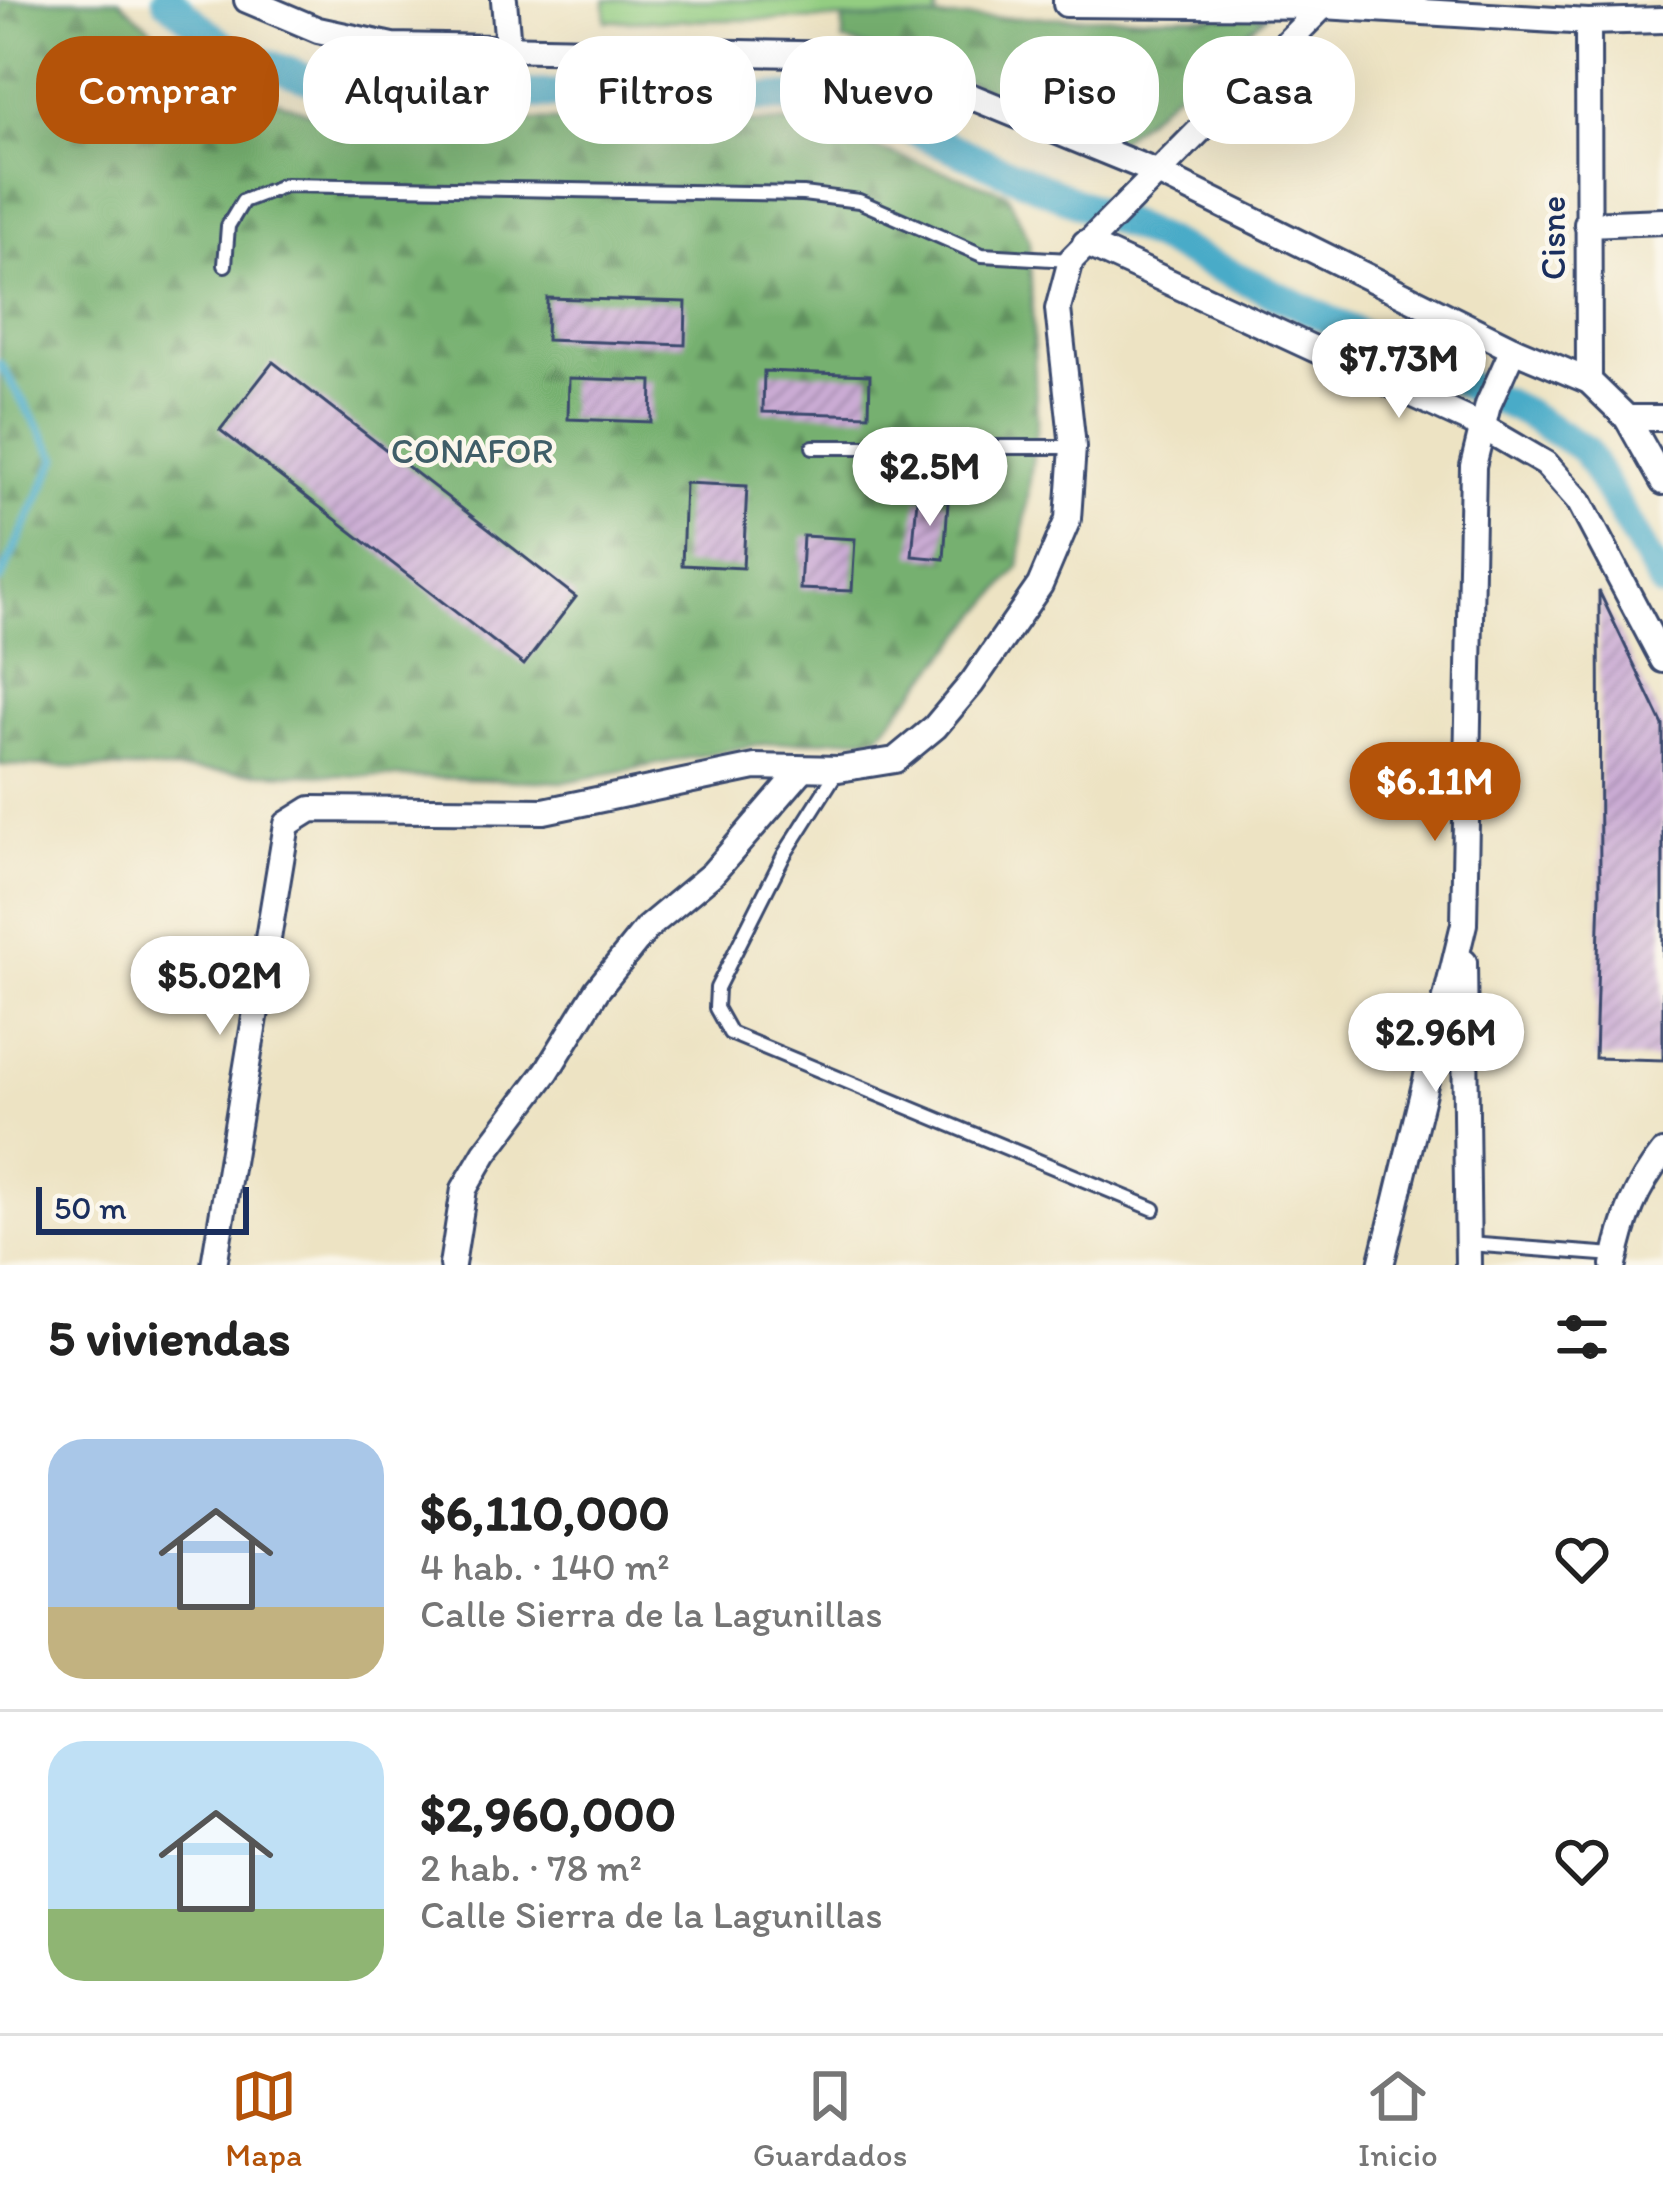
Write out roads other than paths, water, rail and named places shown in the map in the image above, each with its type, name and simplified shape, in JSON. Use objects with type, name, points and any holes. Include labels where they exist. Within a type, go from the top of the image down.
[{"type":"street","points":[[247,0],[318,30],[346,36]]},
{"type":"street","points":[[504,0],[507,36]]},
{"type":"street","points":[[1066,2],[1326,3],[1588,22],[1663,20]]},
{"type":"street","points":[[214,1265],[287,824],[311,809],[544,811],[755,767],[839,769],[895,760],[935,727],[972,683],[1040,585],[1069,519],[1073,447],[1058,309],[1085,244],[1326,3]]},
{"type":"street","name":"Cisne","points":[[1588,22],[1589,381]]},
{"type":"street","points":[[531,48],[844,55],[901,68],[1156,172],[1509,358],[1589,381],[1627,418],[1663,482]]},
{"type":"street","points":[[1587,224],[1663,221]]},
{"type":"street","points":[[1085,244],[1484,416],[1546,464],[1579,501],[1663,660]]},
{"type":"street","points":[[1468,1254],[1464,924],[1473,466],[1484,416],[1509,358]]},
{"type":"street","points":[[1627,418],[1663,418]]},
{"type":"street","points":[[452,1265],[464,1189],[485,1153],[548,1071],[597,990],[646,928],[712,874],[802,770]]},
{"type":"street","points":[[1381,1265],[1464,924]]},
{"type":"street","points":[[1616,1260],[1622,1224],[1639,1184],[1663,1153]]},
{"type":"lane","points":[[225,265],[228,226],[242,200],[285,185],[803,194],[859,201],[982,254],[1085,244]]},
{"type":"lane","points":[[813,447],[1073,447]]},
{"type":"lane","points":[[839,769],[784,855],[717,988],[716,1008],[730,1033],[1154,1209]]},
{"type":"lane","points":[[1468,1254],[1616,1260]]},
{"type":"waterway","points":[[167,0],[228,49],[341,91],[803,98],[905,127],[1137,229],[1524,412],[1585,450],[1663,585]]},
{"type":"waterway","points":[[0,364],[57,458],[0,580]]},
{"type":"park label","name":"CONAFOR","points":[[472,450]]}]
